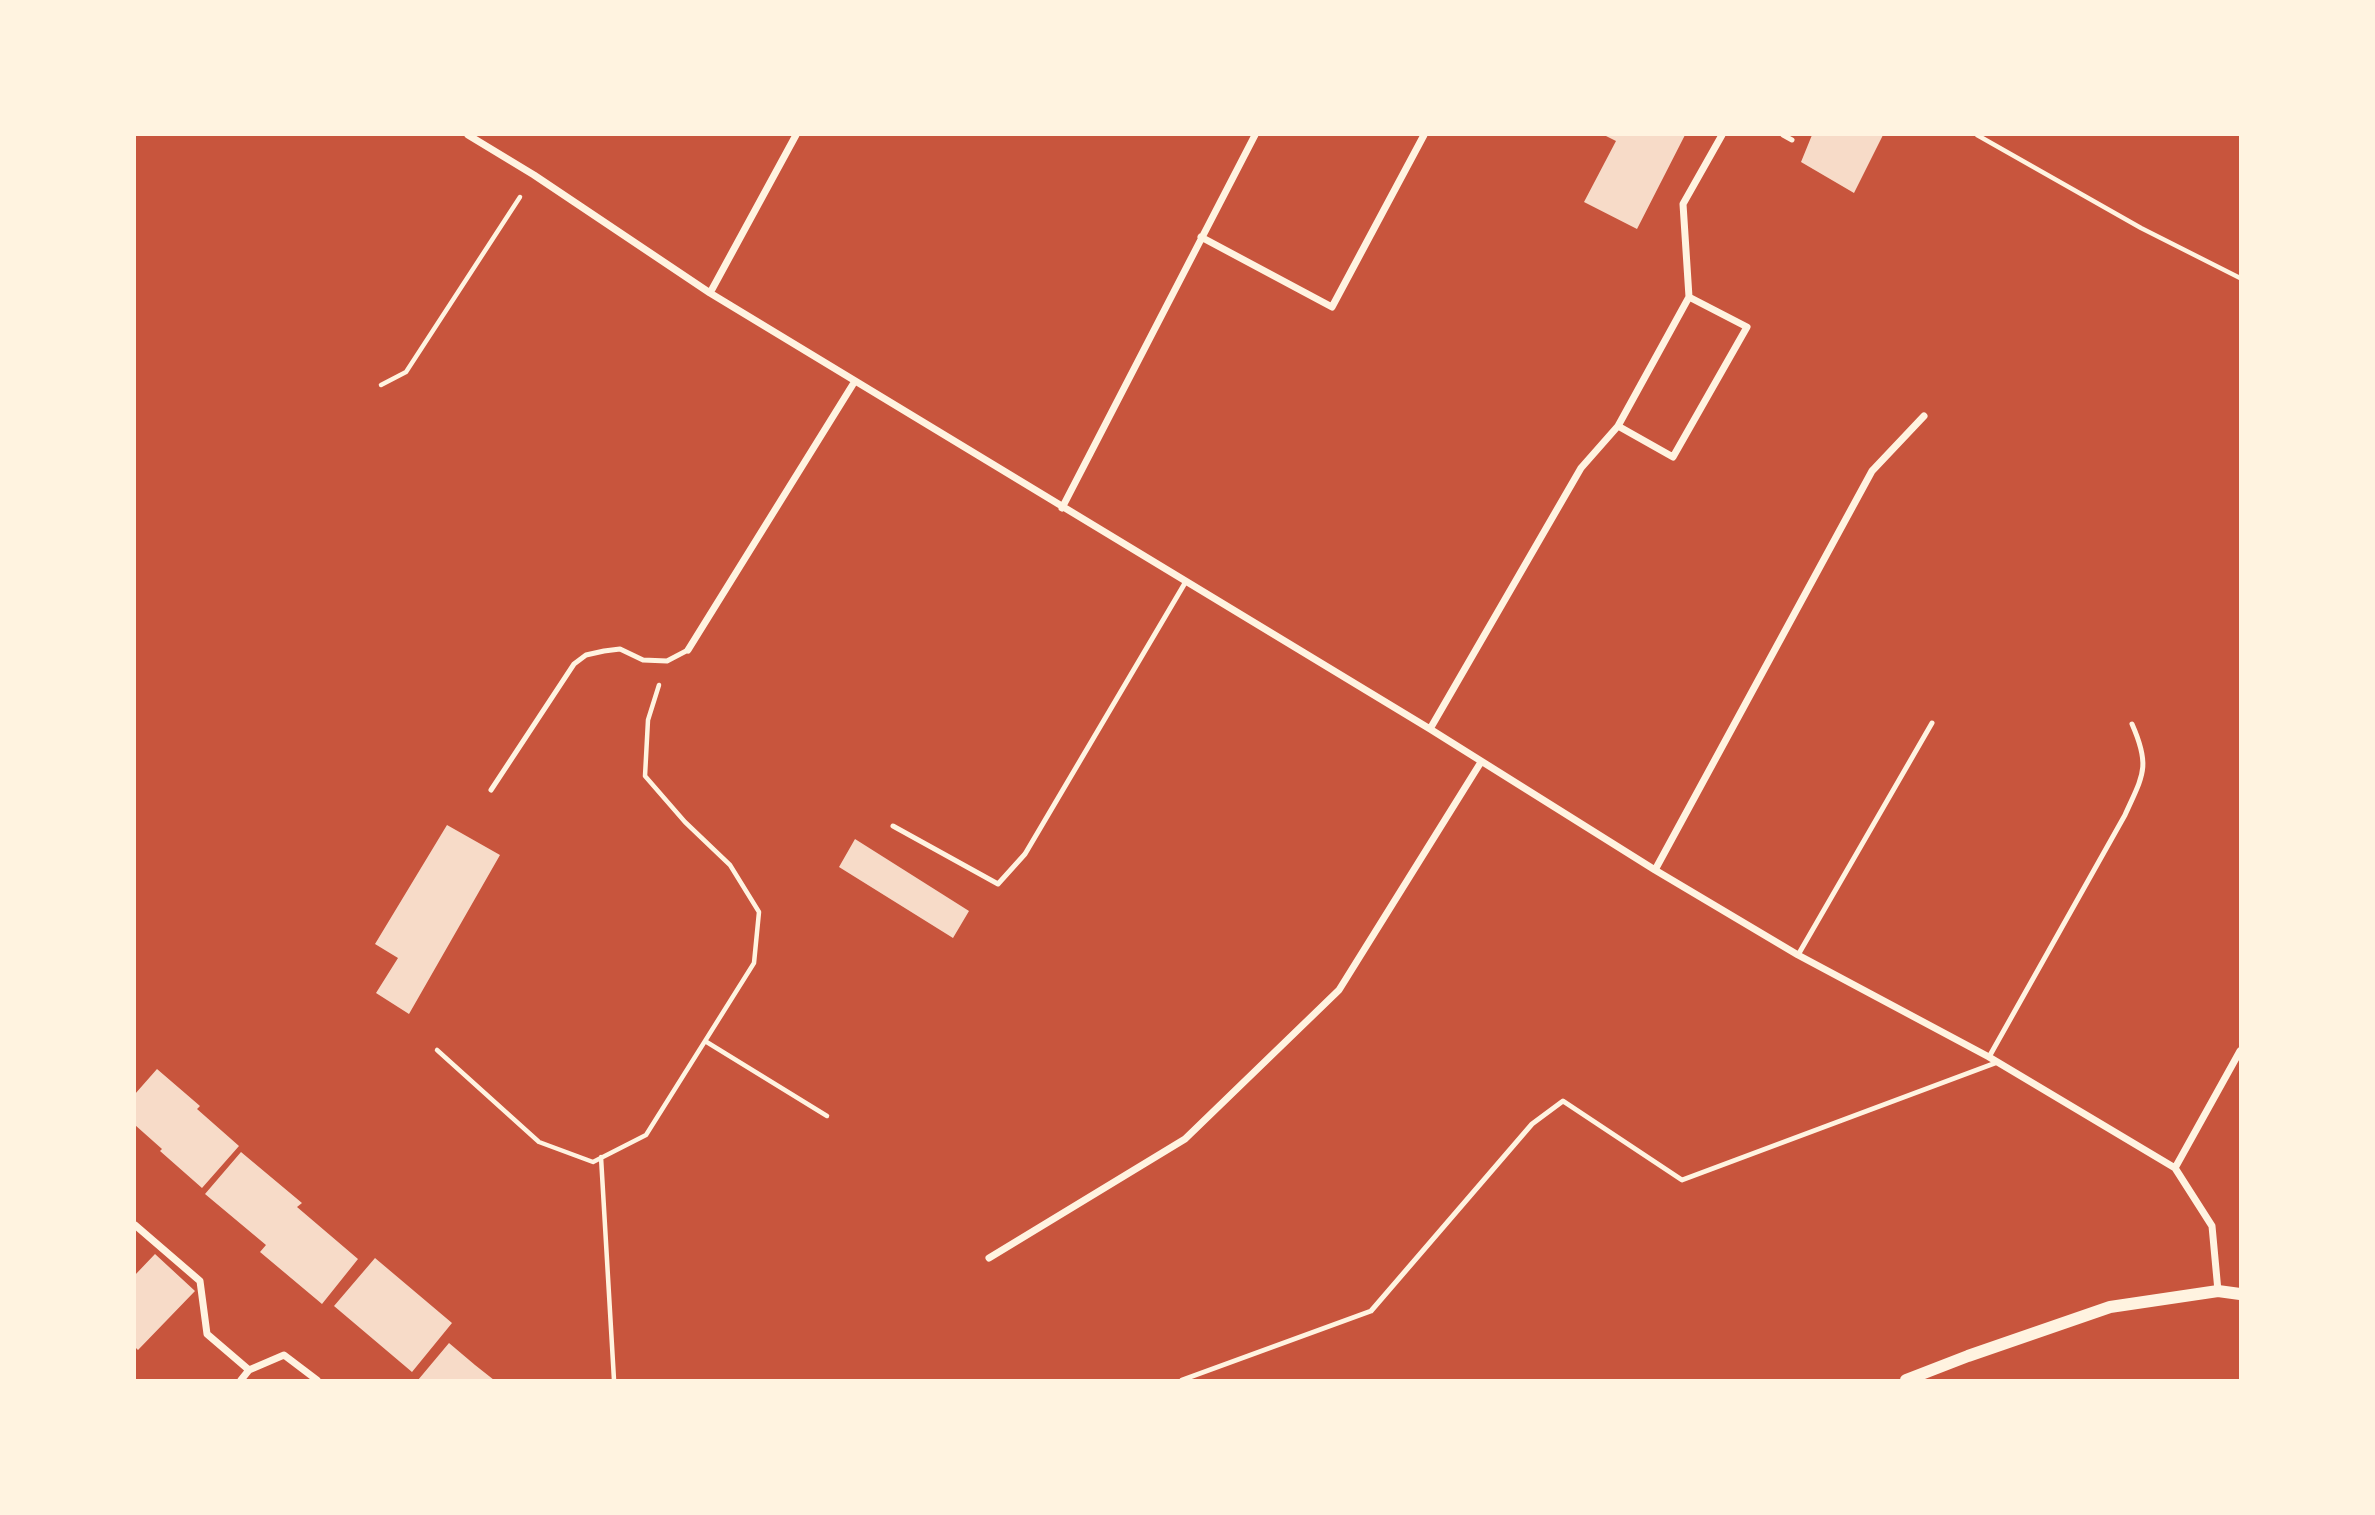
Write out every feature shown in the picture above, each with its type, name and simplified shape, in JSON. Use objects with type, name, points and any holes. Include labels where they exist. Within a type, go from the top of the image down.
[{"type":"street","points":[[468,135],[534,175],[710,293],[1430,729],[1655,870],[1798,955],[1998,1062],[2175,1168],[2212,1226],[2218,1291]]},
{"type":"street","points":[[710,293],[796,135]]},
{"type":"street","points":[[1062,508],[1255,135]]},
{"type":"street","points":[[1200,237],[1332,307],[1424,135]]},
{"type":"street","points":[[1430,729],[1581,468],[1618,426],[1689,297],[1683,204],[1722,135]]},
{"type":"street","points":[[1618,426],[1673,457],[1747,327],[1689,297]]},
{"type":"street","points":[[688,650],[855,381]]},
{"type":"street","points":[[1655,870],[1872,471],[1924,416]]},
{"type":"street","points":[[989,1258],[1185,1139],[1339,990],[1481,762]]},
{"type":"street","points":[[2175,1168],[2240,1051]]},
{"type":"street","points":[[135,1225],[200,1281],[207,1334],[249,1370]]},
{"type":"street","points":[[1906,1380],[2110,1307],[2218,1291],[2240,1294]]},
{"type":"street","points":[[241,1380],[249,1370],[285,1355],[317,1380]]},
{"type":"lane","points":[[1783,135],[1792,139]]},
{"type":"lane","points":[[893,827],[998,884],[1025,854],[1185,583]]},
{"type":"lane","points":[[491,790],[574,664],[586,655],[620,649],[643,660],[667,660],[688,650]]},
{"type":"lane","points":[[1798,955],[1932,723]]},
{"type":"lane","points":[[1989,1057],[2125,815],[2138,785],[2144,771],[2144,756],[2132,724]]},
{"type":"lane","points":[[1182,1380],[1371,1311],[1532,1124],[1563,1101],[1682,1180],[1998,1062]]},
{"type":"path","points":[[1977,135],[2141,228],[2240,278]]},
{"type":"path","points":[[381,385],[406,372],[534,175]]},
{"type":"path","points":[[438,1050],[539,1142],[593,1162],[646,1135],[754,963],[759,912],[730,865],[685,822],[645,776],[648,720],[667,660]]},
{"type":"path","points":[[705,1041],[827,1116]]},
{"type":"path","points":[[601,1157],[614,1380]]},
{"type":"building","points":[[1604,135],[1685,135],[1637,229],[1584,202],[1616,141]]},
{"type":"building","points":[[1812,135],[1883,135],[1854,193],[1801,162]]},
{"type":"building","points":[[447,825],[500,855],[409,1014],[376,993],[398,958],[375,944]]},
{"type":"building","points":[[855,839],[969,911],[953,938],[839,867]]},
{"type":"building","points":[[157,1069],[200,1106],[197,1109],[239,1146],[202,1188],[135,1125],[135,1094]]},
{"type":"building","points":[[241,1152],[302,1203],[297,1207],[358,1259],[322,1304],[260,1252],[266,1245],[205,1194]]},
{"type":"building","points":[[155,1254],[195,1291],[138,1350],[135,1347],[135,1275]]},
{"type":"building","points":[[375,1258],[452,1323],[412,1372],[334,1306]]},
{"type":"building","points":[[449,1343],[475,1365],[494,1380],[418,1380]]}]
